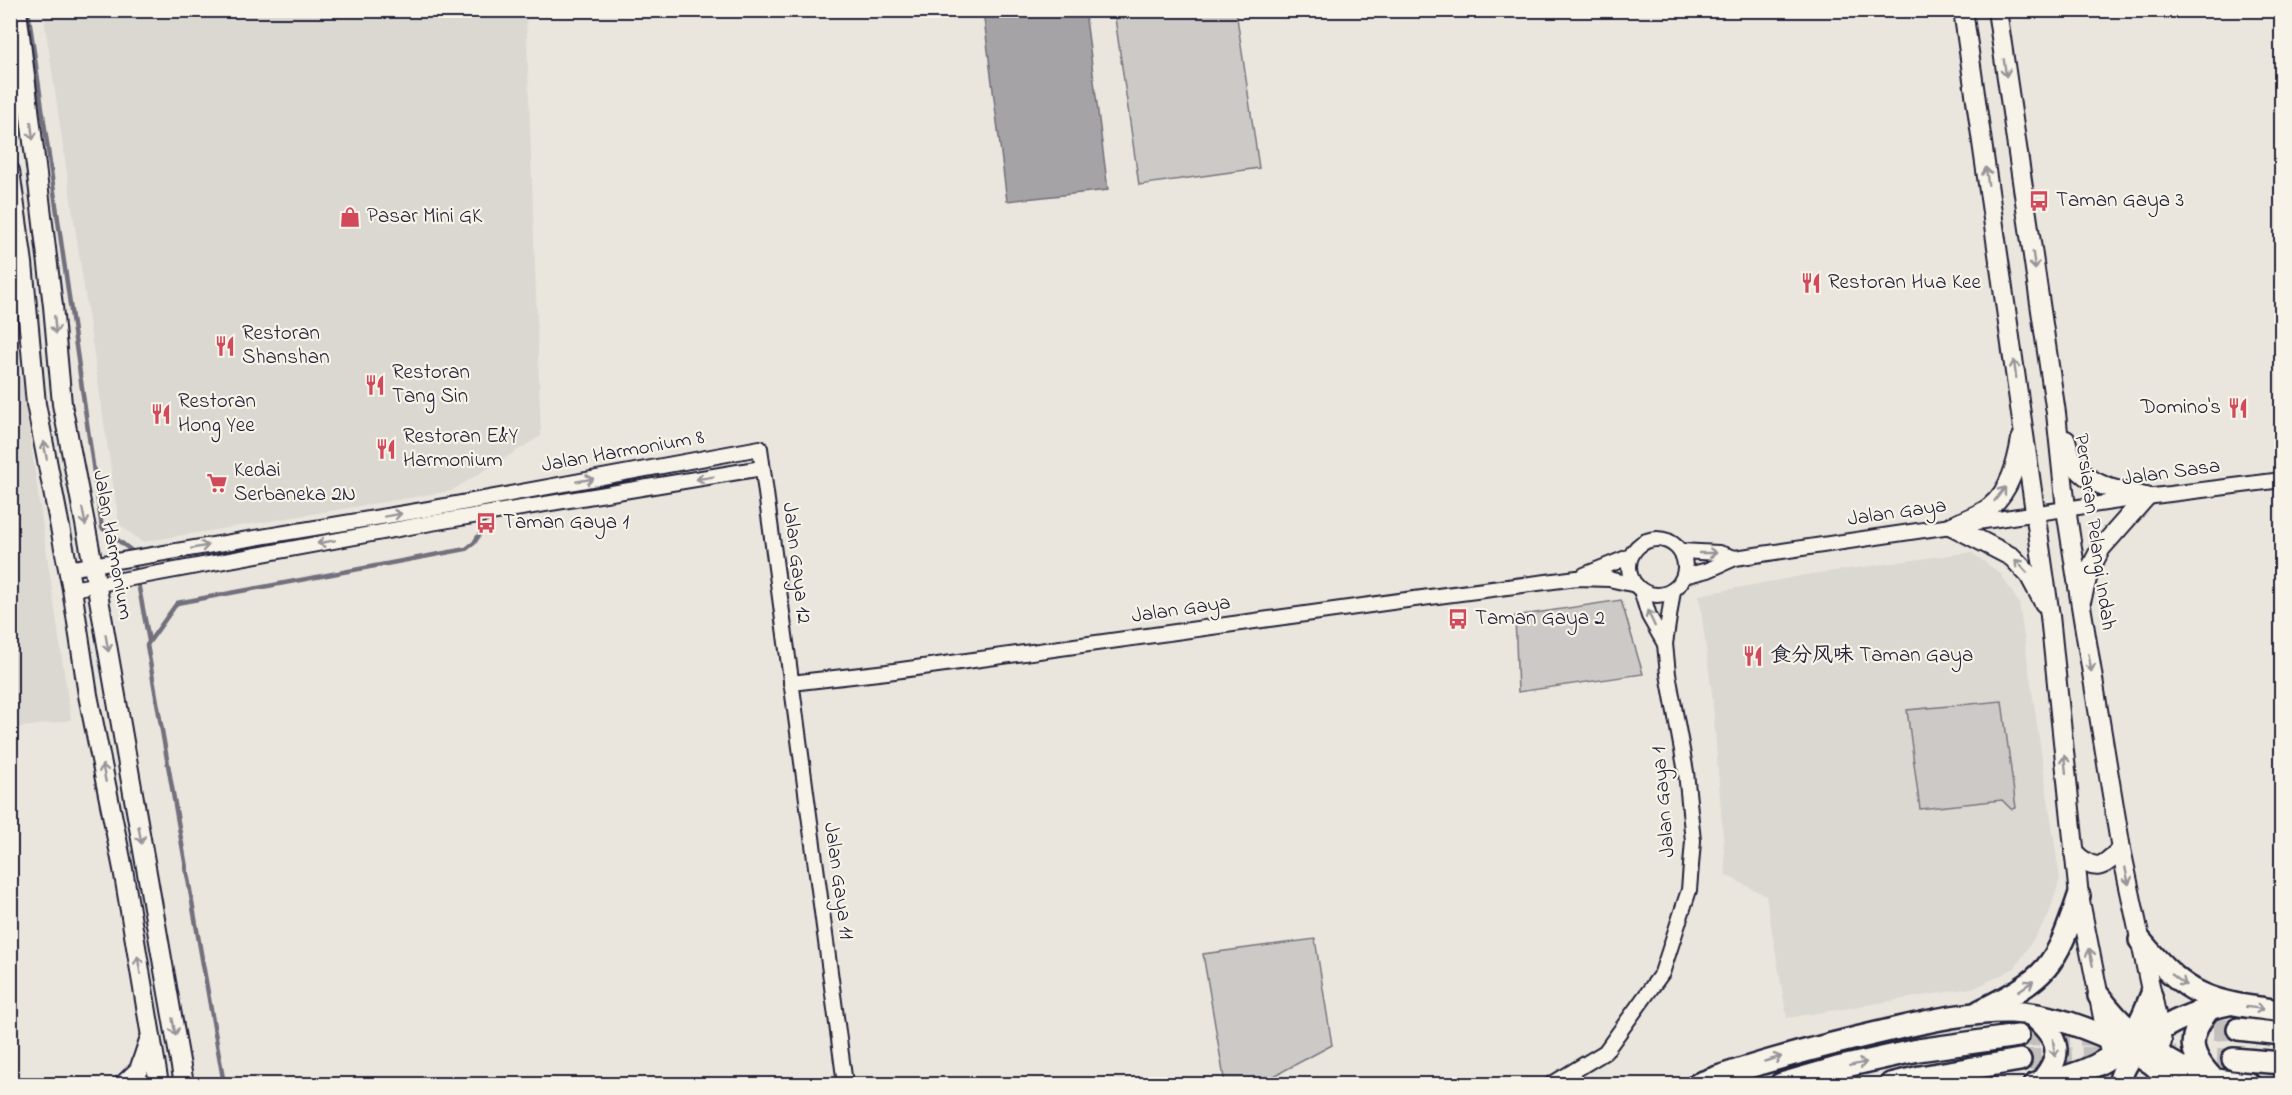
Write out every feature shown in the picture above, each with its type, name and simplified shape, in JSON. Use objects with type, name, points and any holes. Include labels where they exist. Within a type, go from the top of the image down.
[{"type":"highway","points":[[1975,1014],[2031,984],[2046,970],[2058,953],[2079,896]]},
{"type":"highway","points":[[2140,940],[2157,960],[2183,983],[2220,1006]]},
{"type":"highway","points":[[2099,996],[2130,1043],[2170,1083]]},
{"type":"highway","points":[[2118,1084],[2130,1043],[2151,996]]},
{"type":"highway","points":[[2215,1080],[2201,1066],[2194,1054],[2192,1037],[2198,1022],[2220,1006]]},
{"type":"highway","points":[[2037,1084],[2079,1074],[2130,1043],[2198,1012],[2220,1006],[2282,1011]]},
{"type":"highway","points":[[1698,1084],[1747,1066],[1819,1046],[1975,1014],[2011,1012],[2074,1025],[2164,1056],[2195,1074],[2242,1084]]},
{"type":"highway","points":[[2032,1015],[2048,1029],[2054,1041],[2056,1053],[2055,1064],[2037,1084]]},
{"type":"highway","points":[[2238,1029],[2282,1034]]},
{"type":"highway","points":[[1781,1084],[1837,1068],[1918,1050],[2018,1036]]},
{"type":"highway","points":[[2233,1059],[2282,1063]]},
{"type":"highway","points":[[1891,1084],[2020,1060]]},
{"type":"main road","name":"Jalan Harmonium","points":[[17,10],[53,306],[62,404],[97,585],[184,1084]]},
{"type":"main road","points":[[1963,10],[2050,616],[2079,896],[2099,996]]},
{"type":"main road","name":"Persiaran Pelangi Indah","points":[[1998,10],[2056,413],[2066,509],[2081,606],[2121,849],[2151,996]]},
{"type":"main road","points":[[10,171],[23,263],[36,404],[72,590],[88,695],[123,870],[159,1084]]},
{"type":"main road","points":[[2056,413],[2074,464],[2091,478],[2115,491],[2146,497]]},
{"type":"main road","points":[[1952,526],[1990,507],[2006,489],[2018,459],[2023,427]]},
{"type":"main road","points":[[2081,606],[2089,571],[2101,548],[2146,497]]},
{"type":"main road","points":[[1952,526],[2013,557],[2029,575],[2050,616]]},
{"type":"main road","points":[[2074,853],[2084,862],[2101,866],[2110,862],[2121,849]]},
{"type":"main road","points":[[124,1084],[139,1070],[150,1036]]},
{"type":"main road","points":[[2164,1056],[2170,1083]]},
{"type":"street","name":"Jalan Harmonium 8","points":[[68,569],[429,509],[760,448]]},
{"type":"street","name":"Jalan Gaya 12","points":[[760,448],[791,683]]},
{"type":"street","name":"Jalan Harmonium 8","points":[[72,590],[431,523],[762,468]]},
{"type":"street","name":"Jalan Sasa","points":[[2066,509],[2282,480]]},
{"type":"street","name":"Jalan Gaya","points":[[1684,576],[1708,570],[1735,558],[2066,509]]},
{"type":"street","points":[[1657,539],[1674,545],[1684,559],[1684,576],[1673,590],[1657,595],[1639,588],[1629,571],[1631,556],[1641,545],[1657,539]]},
{"type":"street","name":"Jalan Gaya","points":[[1680,551],[1719,553],[1735,558]]},
{"type":"street","name":"Jalan Gaya","points":[[1577,578],[1631,556]]},
{"type":"street","name":"Jalan Gaya","points":[[791,683],[887,672],[1577,578],[1610,579],[1639,588]]},
{"type":"street","name":"Jalan Gaya 1","points":[[1639,588],[1649,616],[1665,644]]},
{"type":"street","name":"Jalan Gaya 1","points":[[1552,1084],[1605,1052],[1662,973],[1689,890],[1694,841],[1686,772],[1668,674],[1665,644],[1673,590]]},
{"type":"street","name":"Jalan Gaya 11","points":[[791,683],[845,1084]]},
{"type":"shaded area","points":[[43,11],[526,11],[541,436],[451,491],[142,542],[119,524]]},
{"type":"shaded area","points":[[983,11],[1085,11],[1108,190],[1007,201]]},
{"type":"shaded area","points":[[1114,11],[1236,11],[1259,168],[1139,185]]},
{"type":"shaded area","points":[[10,300],[71,720],[11,729],[10,729]]},
{"type":"shaded area","points":[[1971,552],[2000,573],[2019,603],[2060,879],[2048,917],[2015,968],[1977,987],[1787,1018],[1766,896],[1726,875],[1712,694],[1699,595],[1805,575]]},
{"type":"shaded area","points":[[1621,600],[1643,674],[1518,692],[1515,616]]},
{"type":"shaded area","points":[[2002,701],[2016,808],[2011,809],[2002,800],[1920,809],[1907,710]]},
{"type":"shaded area","points":[[1315,939],[1332,1045],[1259,1084],[1225,1084],[1203,954]]},
{"type":"waterway","points":[[28,10],[102,528],[132,551],[149,641]]},
{"type":"waterway","points":[[224,1084],[147,645],[177,603],[466,549],[474,543],[483,529]]},
{"type":"tunnel","points":[[2151,1033],[2238,1029]]},
{"type":"tunnel","points":[[2018,1036],[2099,1035]]},
{"type":"tunnel","points":[[2020,1060],[2115,1056]]},
{"type":"tunnel","points":[[2155,1056],[2233,1059]]},
{"type":"place","name":"Taman Gaya 3","points":[[2039,201]]},
{"type":"place","name":"Pasar Mini GK","points":[[350,217]]},
{"type":"place","name":"Restoran Hua Kee","points":[[1811,283]]},
{"type":"place","name":"Restoran Shanshan","points":[[225,346]]},
{"type":"place","name":"Restoran Tang Sin","points":[[375,385]]},
{"type":"place","name":"Domino's","points":[[2238,408]]},
{"type":"place","name":"Restoran Hong Yee","points":[[161,414]]},
{"type":"place","name":"Restoran E&Y Harmonium","points":[[386,449]]},
{"type":"place","name":"Kedai Serbaneka 2N","points":[[217,483]]},
{"type":"place","name":"Taman Gaya 1","points":[[486,523]]},
{"type":"place","name":"Taman Gaya 2","points":[[1458,619]]},
{"type":"place","name":"食分风味 Taman Gaya","points":[[1753,656]]}]
